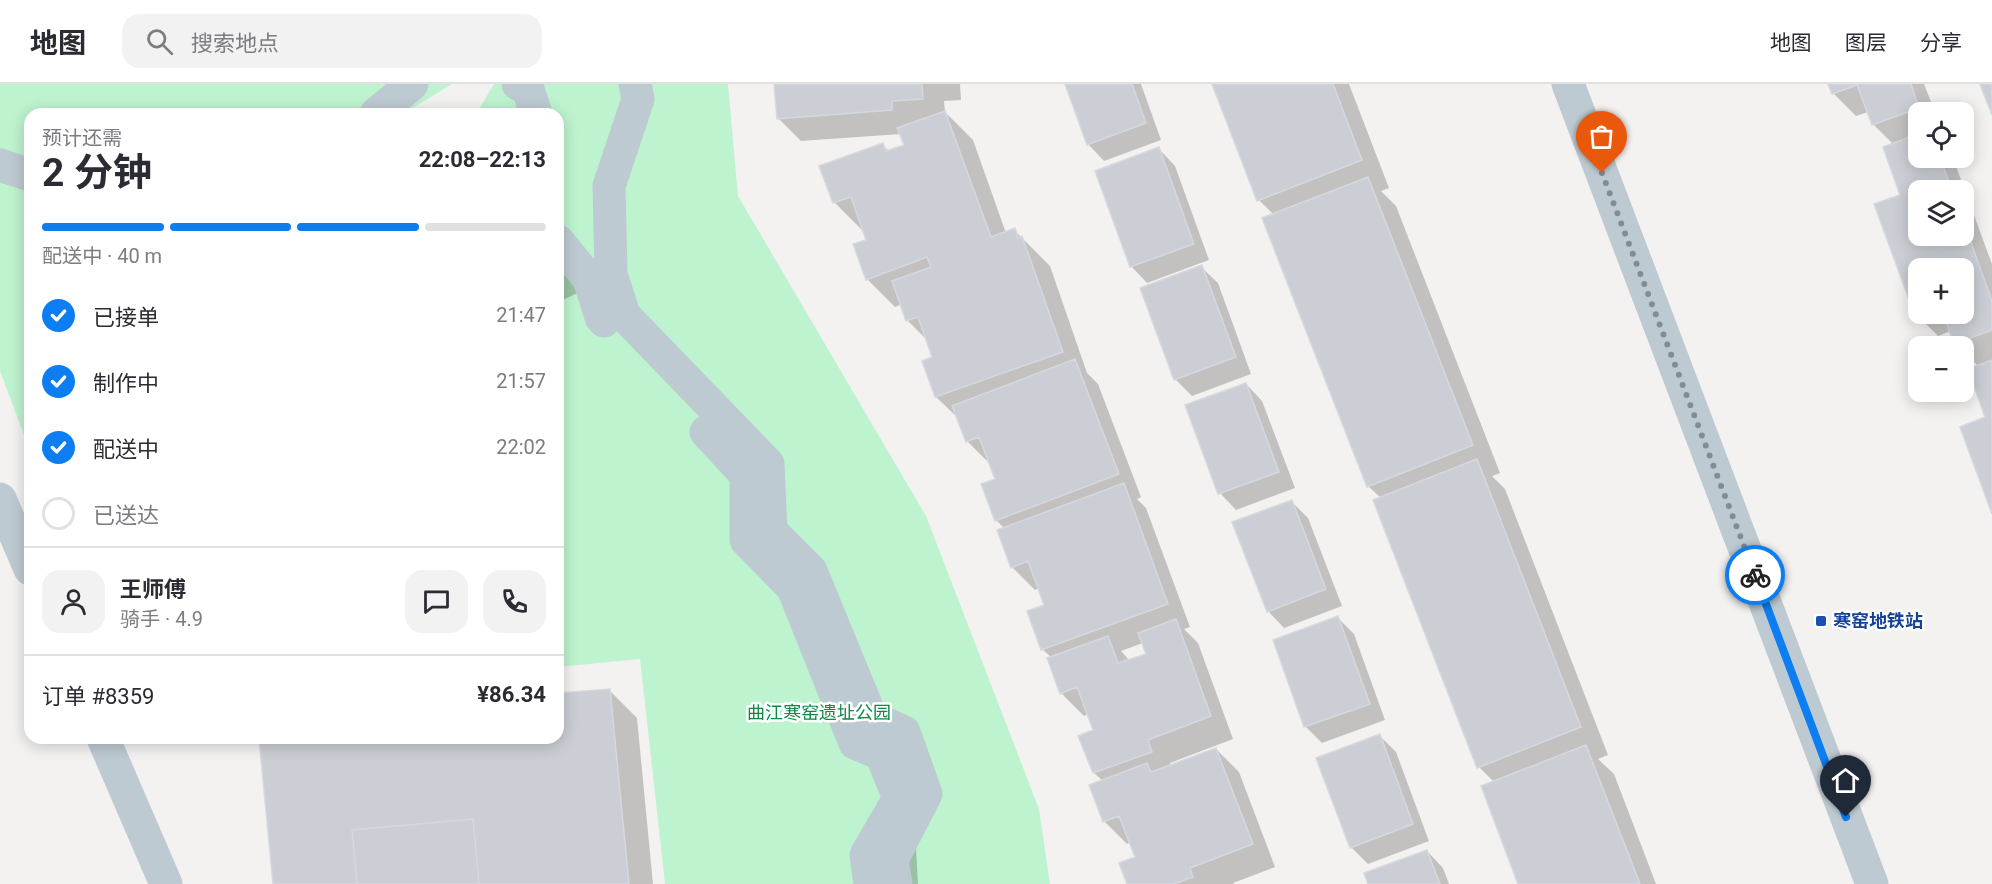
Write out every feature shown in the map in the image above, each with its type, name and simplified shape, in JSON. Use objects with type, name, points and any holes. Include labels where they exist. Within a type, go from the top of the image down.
[{"type":"street","points":[[382,108],[412,84]]},
{"type":"street","points":[[518,84],[528,89],[534,108]]},
{"type":"street","points":[[635,84],[638,99],[609,186],[611,274],[624,315],[768,464],[771,531],[811,571],[871,717],[903,732],[926,794],[892,860],[896,884]]},
{"type":"street","points":[[1568,84],[1872,884]]},
{"type":"street","points":[[0,165],[24,173]]},
{"type":"street","points":[[564,248],[589,279],[601,317],[746,475],[747,540],[793,588],[855,743],[881,754],[899,798],[866,855],[870,884]]},
{"type":"street","points":[[0,499],[24,555]]},
{"type":"street","points":[[106,744],[166,884]]},
{"type":"green space","points":[[0,84],[452,84],[413,108],[24,108],[24,435],[0,371]]},
{"type":"green space","name":"曲江寒窑遗址公园","points":[[494,84],[728,84],[738,196],[926,516],[1039,809],[1050,884],[665,884],[640,659],[564,666],[564,108],[480,108]]},
{"type":"building","points":[[774,84],[922,84],[923,99],[892,101],[892,110],[777,119]]},
{"type":"building","points":[[1065,84],[1132,84],[1146,123],[1087,145]]},
{"type":"building","points":[[1212,84],[1333,84],[1362,160],[1257,201]]},
{"type":"building","points":[[1828,84],[1911,84],[1917,102],[1908,102],[1908,112],[1872,125],[1857,85],[1832,94]]},
{"type":"building","points":[[1980,84],[1992,84],[1992,115]]},
{"type":"building","points":[[945,111],[991,237],[1015,228],[1018,238],[1022,236],[1063,352],[935,397],[922,361],[932,357],[918,317],[906,321],[892,281],[931,267],[927,257],[866,280],[853,244],[866,240],[851,197],[833,203],[819,166],[883,143],[886,151],[904,145],[897,128]]},
{"type":"building","points":[[1908,138],[1908,168],[1944,168],[1948,180],[1908,180],[1908,246],[1972,246],[1992,301],[1992,330],[1974,337],[1951,336],[1947,324],[1974,324],[1974,258],[1908,258],[1908,297],[1874,204],[1900,195],[1883,147]]},
{"type":"building","points":[[1159,147],[1194,244],[1130,267],[1095,171]]},
{"type":"building","points":[[1368,177],[1473,445],[1367,487],[1262,218]]},
{"type":"building","points":[[1202,265],[1236,357],[1174,380],[1140,288]]},
{"type":"building","points":[[1075,359],[1119,474],[995,521],[981,484],[995,479],[979,437],[966,442],[952,406]]},
{"type":"building","points":[[1992,360],[1992,514],[1960,427],[1985,417],[1974,386],[1974,367]]},
{"type":"building","points":[[1246,383],[1279,472],[1218,494],[1185,405]]},
{"type":"building","points":[[1477,459],[1581,727],[1477,768],[1373,500]]},
{"type":"building","points":[[1124,483],[1168,604],[1041,650],[1027,611],[1044,605],[1028,561],[1011,568],[997,530]]},
{"type":"building","points":[[1292,500],[1326,589],[1267,612],[1232,522]]},
{"type":"building","points":[[1338,616],[1370,704],[1304,727],[1273,640]]},
{"type":"building","points":[[1176,619],[1211,716],[1148,740],[1152,752],[1093,773],[1078,736],[1093,730],[1077,687],[1060,694],[1047,658],[1108,636],[1118,663],[1146,654],[1138,633]]},
{"type":"building","points":[[610,689],[629,884],[479,884],[473,819],[352,830],[357,884],[273,884],[260,744],[564,744],[564,693]]},
{"type":"building","points":[[1380,734],[1413,824],[1350,848],[1316,758]]},
{"type":"building","points":[[1586,745],[1640,884],[1518,884],[1481,786]]},
{"type":"building","points":[[1216,748],[1253,844],[1190,868],[1193,877],[1174,884],[1127,884],[1119,863],[1135,857],[1119,816],[1103,822],[1089,785],[1147,763],[1151,772]]},
{"type":"building","points":[[473,819],[479,884],[357,884],[352,830]]},
{"type":"building","points":[[1427,850],[1440,884],[1368,884],[1364,873]]},
{"type":"way so far","points":[[1602,173],[1755,575]]},
{"type":"place","name":"寒窑地铁站","points":[[1821,621]]},
{"type":"route","points":[[1755,575],[1846,817]]}]
